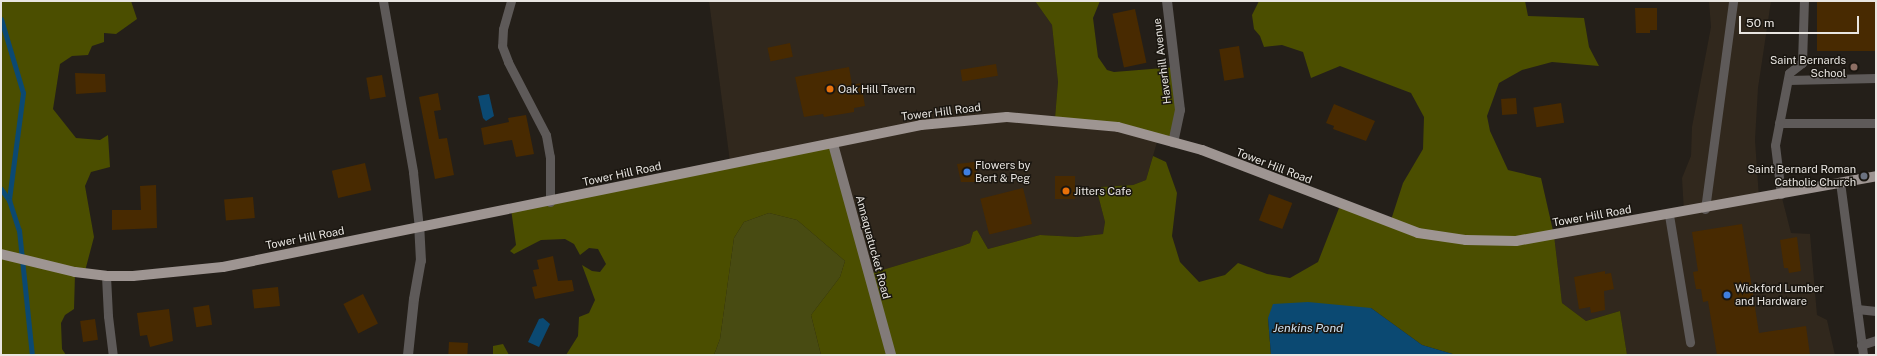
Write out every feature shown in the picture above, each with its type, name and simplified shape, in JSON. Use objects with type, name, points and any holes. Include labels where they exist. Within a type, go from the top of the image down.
[{"type":"main road","name":"Tower Hill Road","points":[[1,254],[30,262],[106,276],[133,276],[223,267],[550,202],[833,144],[921,124],[1007,117],[1118,127],[1202,150],[1418,233],[1459,239],[1516,241],[1705,209],[1876,176]]},
{"type":"street","name":"Haverhill Avenue","points":[[1167,1],[1180,110],[1173,142]]},
{"type":"street","name":"Annaquatucket Road","points":[[833,144],[891,355]]},
{"type":"street","points":[[408,355],[414,299],[421,261],[419,228]]},
{"type":"lane","points":[[382,1],[413,172],[419,228]]},
{"type":"lane","points":[[511,1],[503,29],[502,46],[508,62],[546,135],[550,157],[550,202]]},
{"type":"lane","points":[[1705,209],[1733,1]]},
{"type":"lane","points":[[1781,194],[1775,145],[1789,73],[1802,63],[1804,1]]},
{"type":"lane","points":[[1788,80],[1876,78]]},
{"type":"lane","points":[[1779,123],[1876,123]]},
{"type":"lane","points":[[1840,182],[1863,355]]},
{"type":"lane","points":[[1669,215],[1690,342]]},
{"type":"lane","points":[[106,276],[108,316],[113,355]]},
{"type":"lane","points":[[1857,309],[1876,311]]},
{"type":"lane","points":[[1862,345],[1876,340]]},
{"type":"shaded area","points":[[1,1],[131,1],[137,19],[116,34],[104,33],[104,42],[92,46],[88,55],[72,56],[60,64],[53,109],[76,138],[100,140],[108,135],[110,167],[91,172],[85,186],[94,237],[85,271],[75,274],[74,309],[65,315],[61,323],[62,349],[66,355],[1,355]]},
{"type":"shaded area","points":[[709,1],[1035,1],[1052,25],[1058,82],[1055,118],[1122,126],[1157,142],[1146,180],[1133,185],[1101,187],[1098,195],[1105,222],[1103,234],[1077,237],[1040,235],[988,249],[977,230],[973,232],[970,243],[869,274],[730,162]]},
{"type":"shaded area","points":[[1035,1],[1100,1],[1093,18],[1098,57],[1107,70],[1114,72],[1176,67],[1176,140],[1055,118],[1058,82],[1052,25]]},
{"type":"shaded area","points":[[1259,1],[1525,1],[1528,16],[1584,18],[1589,47],[1599,66],[1552,62],[1522,70],[1499,83],[1487,116],[1490,131],[1508,170],[1541,178],[1554,235],[1562,303],[1586,321],[1620,311],[1627,355],[1456,355],[1422,345],[1371,308],[1268,318],[1271,355],[821,355],[811,315],[840,277],[845,261],[797,220],[769,213],[744,222],[734,238],[720,339],[714,355],[566,355],[578,336],[579,317],[589,313],[595,300],[582,265],[592,271],[600,272],[606,264],[598,249],[589,248],[580,255],[574,244],[565,239],[541,240],[514,254],[510,251],[516,245],[511,209],[832,144],[869,274],[970,243],[973,232],[977,230],[988,249],[1040,235],[1077,237],[1103,234],[1105,222],[1098,195],[1101,187],[1133,185],[1146,180],[1153,156],[1166,162],[1177,193],[1172,236],[1180,262],[1199,282],[1225,275],[1238,263],[1267,274],[1290,278],[1318,262],[1341,203],[1391,220],[1403,183],[1423,149],[1424,117],[1411,93],[1340,66],[1311,78],[1303,52],[1282,45],[1264,47],[1260,36],[1254,29],[1252,15]]},
{"type":"shaded area","points":[[1709,1],[1771,1],[1758,88],[1755,140],[1759,198],[1781,194],[1791,233],[1810,234],[1817,315],[1827,320],[1835,355],[1627,355],[1620,311],[1586,321],[1562,303],[1554,235],[1684,212],[1682,178],[1691,156],[1692,127],[1711,27]]},
{"type":"shaded area","points":[[769,213],[797,220],[845,261],[840,277],[811,315],[821,355],[714,355],[720,339],[734,238],[744,222]]},
{"type":"shaded area","points":[[503,344],[509,355],[493,355],[493,346]]},
{"type":"water","points":[[489,94],[494,116],[486,121],[483,118],[478,96]]},
{"type":"water","name":"Jenkins Pond","points":[[1308,302],[1371,308],[1422,345],[1456,355],[1271,355],[1268,318],[1273,304]]},
{"type":"water","points":[[543,318],[550,324],[539,347],[528,342],[539,319]]},
{"type":"building","points":[[1817,1],[1876,1],[1876,51],[1817,51]]},
{"type":"building","points":[[1635,8],[1657,8],[1657,30],[1650,30],[1650,33],[1636,33]]},
{"type":"building","points":[[1135,9],[1146,63],[1124,68],[1113,14]]},
{"type":"building","points":[[790,43],[793,57],[770,61],[768,48]]},
{"type":"building","points":[[1239,46],[1244,78],[1224,81],[1219,49]]},
{"type":"building","points":[[996,64],[998,76],[962,81],[960,70]]},
{"type":"building","name":"Oak Hill Tavern","points":[[849,67],[852,85],[861,83],[865,106],[854,108],[854,112],[824,117],[823,114],[804,117],[795,77]]},
{"type":"building","points":[[75,73],[105,74],[106,92],[76,94]]},
{"type":"building","points":[[382,75],[386,97],[370,99],[366,78]]},
{"type":"building","points":[[438,93],[441,110],[434,111],[439,139],[447,138],[454,175],[435,179],[419,97]]},
{"type":"building","points":[[1516,98],[1517,114],[1502,115],[1501,99]]},
{"type":"building","points":[[1561,103],[1564,123],[1536,127],[1533,107]]},
{"type":"building","points":[[1334,104],[1375,121],[1366,141],[1333,129],[1334,126],[1326,123]]},
{"type":"building","points":[[526,115],[534,154],[516,157],[512,140],[484,145],[481,128],[509,122],[508,118]]},
{"type":"building","name":"Flowers by Bert & Peg","points":[[975,162],[978,182],[961,182],[957,164]]},
{"type":"building","points":[[365,163],[371,190],[338,198],[332,171]]},
{"type":"building","name":"Jitters Cafe","points":[[1055,176],[1075,176],[1075,199],[1055,199]]},
{"type":"building","points":[[156,185],[157,228],[112,230],[112,210],[141,210],[140,186]]},
{"type":"building","points":[[1023,188],[1032,224],[989,235],[980,199]]},
{"type":"building","points":[[1269,194],[1292,203],[1282,229],[1259,220]]},
{"type":"building","points":[[253,197],[255,218],[226,220],[224,200]]},
{"type":"building","name":"Wickford Lumber and Hardware","points":[[1742,224],[1759,333],[1806,326],[1810,355],[1717,355],[1708,301],[1703,302],[1701,289],[1696,289],[1693,272],[1698,271],[1692,232]]},
{"type":"building","points":[[1797,237],[1801,271],[1789,273],[1788,268],[1784,268],[1780,240]]},
{"type":"building","points":[[553,256],[558,281],[572,280],[574,291],[535,299],[532,287],[537,286],[533,270],[539,269],[537,260]]},
{"type":"building","points":[[1605,271],[1605,274],[1611,273],[1614,289],[1604,291],[1605,310],[1591,313],[1590,307],[1579,309],[1574,277]]},
{"type":"building","points":[[278,287],[280,306],[254,309],[252,290]]},
{"type":"building","points":[[363,294],[378,323],[358,333],[343,304]]},
{"type":"building","points":[[209,305],[212,325],[196,327],[193,308]]},
{"type":"building","points":[[169,309],[173,341],[150,347],[147,335],[140,336],[137,313]]},
{"type":"building","points":[[95,319],[98,340],[83,342],[80,321]]},
{"type":"building","points":[[449,342],[468,343],[467,355],[448,355]]},
{"type":"waterway","points":[[1,19],[23,93],[9,200]]},
{"type":"waterway","points":[[1,189],[9,200],[19,230],[32,355]]},
{"type":"place","name":"Saint Bernards School","points":[[1854,67]]},
{"type":"place","name":"Oak Hill Tavern","points":[[830,89]]},
{"type":"place","name":"Flowers by Bert & Peg","points":[[967,172]]},
{"type":"place","name":"Saint Bernard Roman Catholic Church","points":[[1864,176]]},
{"type":"place","name":"Jitters Cafe","points":[[1066,191]]},
{"type":"place","name":"Wickford Lumber and Hardware","points":[[1727,295]]}]
